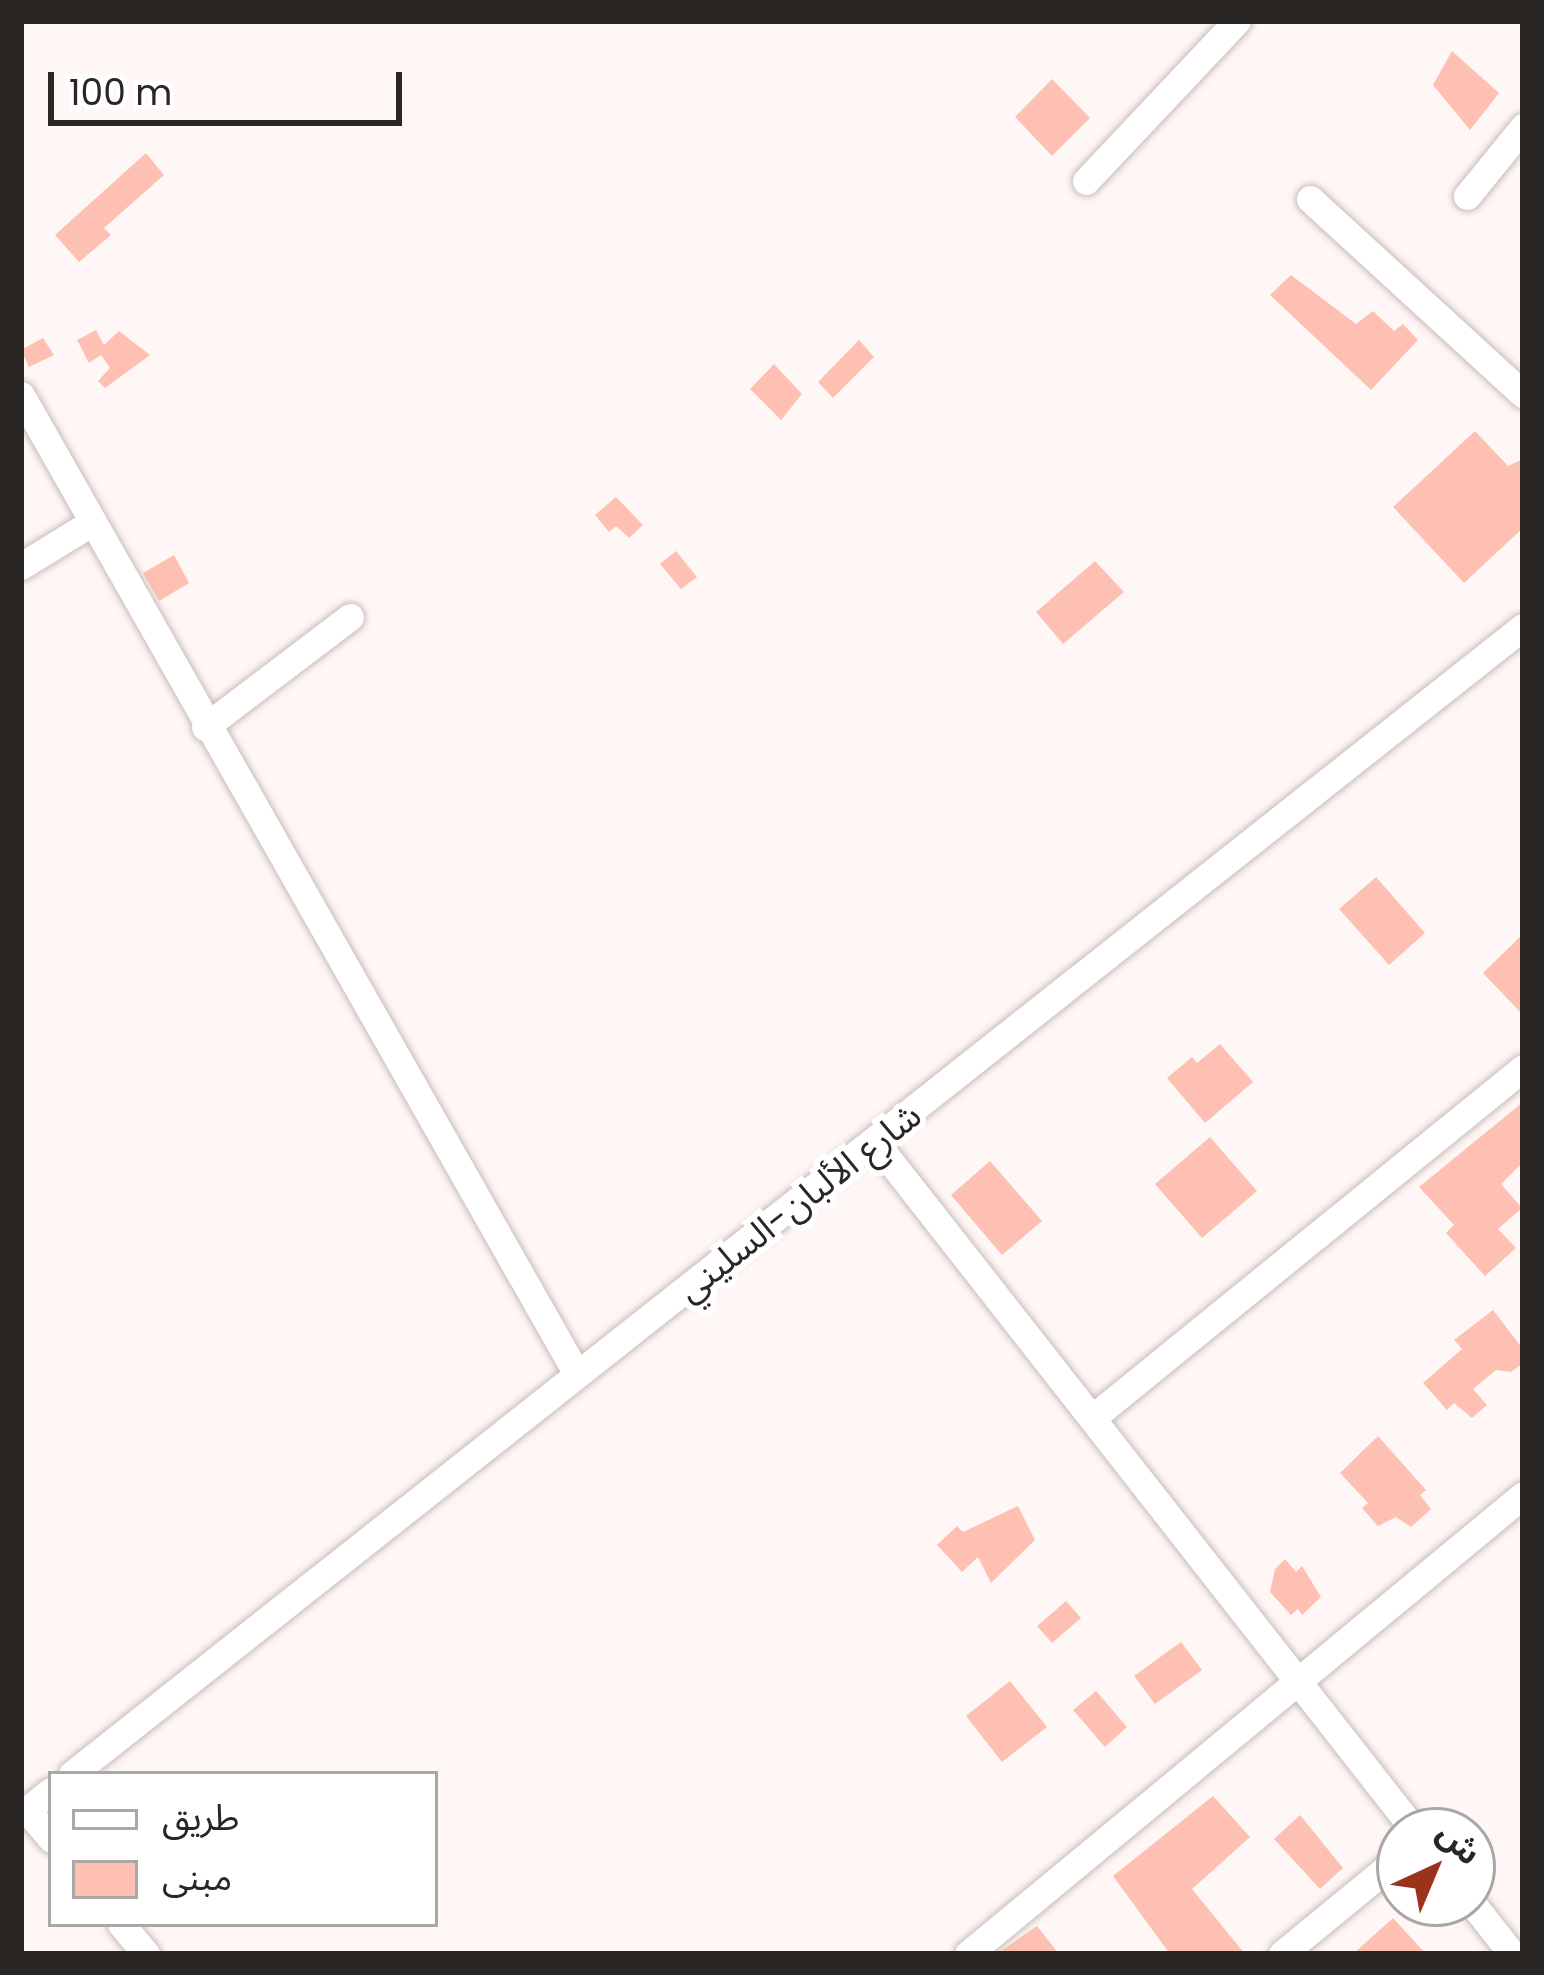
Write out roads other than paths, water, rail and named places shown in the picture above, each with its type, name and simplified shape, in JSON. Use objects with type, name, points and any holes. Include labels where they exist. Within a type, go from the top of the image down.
[{"type":"street","points":[[1086,182],[1237,21]]},
{"type":"street","points":[[1467,196],[1523,127]]},
{"type":"street","points":[[1310,199],[1523,394]]},
{"type":"street","points":[[21,395],[205,728],[577,1374]]},
{"type":"street","points":[[21,566],[91,523]]},
{"type":"street","points":[[205,728],[350,617]]},
{"type":"street","name":"شارع الألبان-السليني","points":[[76,1771],[876,1144],[1523,627]]},
{"type":"street","points":[[1092,1418],[1523,1068]]},
{"type":"street","points":[[876,1144],[1396,1807]]},
{"type":"street","points":[[968,1954],[1523,1495]]},
{"type":"street","points":[[48,1793],[24,1813],[48,1836]]},
{"type":"street","points":[[1282,1954],[1376,1877]]},
{"type":"street","points":[[124,1927],[146,1954]]},
{"type":"street","points":[[1491,1927],[1512,1954]]}]
